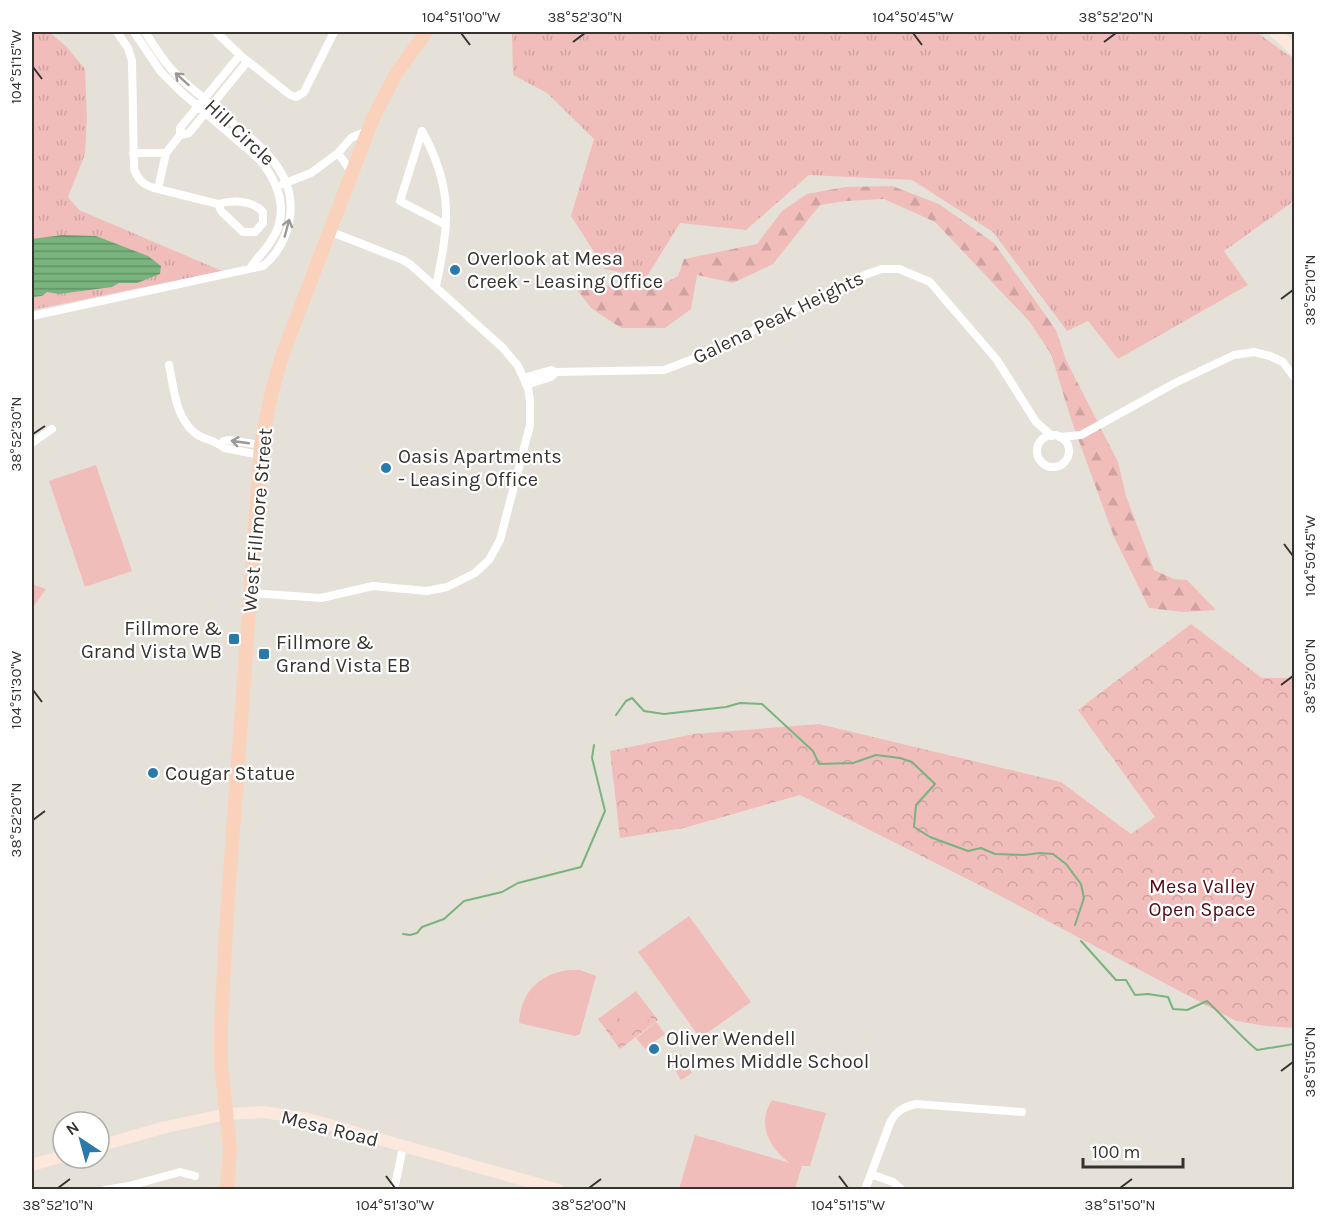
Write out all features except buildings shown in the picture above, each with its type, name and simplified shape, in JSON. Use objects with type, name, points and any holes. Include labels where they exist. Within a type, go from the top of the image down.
[{"type":"main road","name":"West Fillmore Street","points":[[226,1190],[230,1162],[220,1029],[249,593],[261,450],[272,391],[283,354],[329,231],[369,130],[396,74],[426,32]]},
{"type":"main road","points":[[1275,32],[1294,49]]},
{"type":"main road","name":"Mesa Road","points":[[111,1143],[162,1128],[226,1114],[264,1112],[299,1117],[559,1190]]},
{"type":"main road","points":[[32,1165],[51,1159]]},
{"type":"street","points":[[117,32],[128,48],[132,61],[133,153],[137,177],[148,187],[218,204],[227,202],[253,204],[262,212],[263,223],[255,232],[243,232],[221,211],[218,204]]},
{"type":"street","name":"Hill Circle","points":[[134,32],[161,72],[209,109],[271,173],[281,202],[278,227],[271,242],[250,267]]},
{"type":"street","name":"Hill Circle","points":[[145,32],[170,68],[201,102]]},
{"type":"street","points":[[216,32],[247,62],[290,95],[296,97],[304,92],[334,32]]},
{"type":"street","points":[[158,189],[166,153],[180,135],[180,128],[240,55]]},
{"type":"street","points":[[180,135],[189,133],[247,62]]},
{"type":"street","name":"Hill Circle","points":[[32,316],[263,266],[268,262],[284,239],[291,213],[290,191],[272,157],[209,109]]},
{"type":"street","points":[[277,186],[311,173],[338,153],[351,138],[369,130]]},
{"type":"street","points":[[436,286],[445,244],[447,214],[442,177],[434,154],[422,131],[400,201],[446,225]]},
{"type":"street","points":[[133,153],[166,153]]},
{"type":"street","points":[[338,153],[352,173]]},
{"type":"street","points":[[249,593],[321,598],[373,586],[427,591],[458,583],[475,573],[495,550],[505,525],[530,425],[530,400],[525,381],[512,357],[503,348],[419,271],[403,260],[329,231]]},
{"type":"street","name":"Galena Peak Heights","points":[[525,381],[551,370],[556,372],[664,370],[722,348],[762,325],[860,277],[882,269],[899,269],[930,282],[997,360],[1036,422]]},
{"type":"street","points":[[1036,422],[1041,442],[1038,457],[1047,466],[1056,467],[1067,459],[1081,435],[1175,383],[1234,355],[1254,352],[1270,356],[1283,362],[1294,377]]},
{"type":"street","points":[[169,365],[178,410],[195,433],[220,445],[229,440],[261,450]]},
{"type":"street","points":[[1036,422],[1065,442],[1069,452]]},
{"type":"street","points":[[32,443],[52,429]]},
{"type":"street","points":[[1041,442],[1056,436],[1081,435]]},
{"type":"street","points":[[865,1190],[892,1118],[904,1107],[916,1104],[1022,1112]]},
{"type":"street","points":[[394,1190],[403,1147]]},
{"type":"street","points":[[105,1190],[149,1185],[180,1172],[195,1176]]},
{"type":"street","points":[[871,1174],[893,1182],[902,1190]]},
{"type":"green space","points":[[32,32],[49,32],[66,46],[85,69],[87,119],[85,154],[68,197],[79,210],[222,271],[32,310]]},
{"type":"green space","points":[[512,32],[1256,32],[1294,59],[1294,201],[1224,251],[1248,285],[1118,359],[1088,321],[1067,331],[993,232],[912,180],[809,175],[746,230],[680,223],[646,278],[605,269],[571,216],[594,139],[547,93],[513,75]]},
{"type":"green space","points":[[892,186],[939,204],[994,243],[1056,330],[1066,360],[1118,462],[1126,496],[1154,570],[1174,579],[1187,580],[1216,610],[1184,612],[1149,608],[1114,537],[1072,422],[1051,354],[1029,321],[935,222],[884,199],[820,205],[773,264],[733,283],[697,275],[691,309],[665,328],[621,328],[591,308],[569,279],[594,286],[663,284],[678,276],[684,259],[757,244],[782,211],[807,194],[845,187]]},
{"type":"green space","points":[[96,465],[132,571],[85,587],[49,481]]},
{"type":"green space","points":[[32,584],[46,589],[34,606],[32,605]]},
{"type":"green space","name":"Mesa Valley Open Space","points":[[1191,624],[1262,678],[1294,678],[1294,1028],[1236,1021],[995,893],[800,795],[684,828],[620,838],[610,751],[694,734],[819,724],[1061,782],[1131,834],[1155,817],[1078,710]]},
{"type":"green space","points":[[689,916],[751,1002],[700,1038],[638,952]]},
{"type":"green space","points":[[569,970],[580,970],[596,976],[580,1034],[575,1036],[519,1023],[523,1002],[534,986],[549,976]]},
{"type":"green space","points":[[636,991],[658,1020],[620,1049],[598,1019]]},
{"type":"green space","points":[[637,998],[651,1018],[642,1025],[628,1005]]},
{"type":"green space","points":[[625,1007],[640,1027],[631,1034],[616,1014]]},
{"type":"green space","points":[[613,1016],[628,1036],[619,1042],[604,1023]]},
{"type":"green space","points":[[656,1022],[665,1034],[645,1049],[636,1038]]},
{"type":"green space","points":[[680,1053],[692,1073],[681,1080],[669,1060]]},
{"type":"green space","points":[[772,1100],[826,1113],[810,1166],[802,1166],[795,1189],[679,1189],[695,1135],[790,1163],[776,1151],[765,1127],[767,1109]]},
{"type":"shaded area","points":[[62,235],[96,236],[148,256],[161,266],[160,274],[137,283],[119,283],[112,287],[59,294],[47,292],[42,296],[32,297],[32,239]]},
{"type":"waterway","points":[[616,715],[626,701],[632,698],[644,711],[664,714],[726,707],[740,703],[762,704],[813,751],[819,764],[853,763],[876,755],[912,762],[935,784],[916,805],[914,827],[930,837],[968,851],[981,848],[995,854],[1053,854],[1066,864],[1081,884],[1084,898],[1075,925]]},
{"type":"waterway","points":[[403,934],[417,933],[422,927],[444,919],[464,901],[502,892],[518,883],[581,867],[605,811],[592,758],[594,745]]},
{"type":"waterway","points":[[1081,941],[1116,980],[1126,980],[1135,995],[1168,997],[1173,1009],[1187,1010],[1207,1001],[1257,1050],[1294,1044]]},
{"type":"place","name":"Overlook at Mesa Creek - Leasing Office","points":[[455,270]]},
{"type":"place","name":"Oasis Apartments - Leasing Office","points":[[386,468]]},
{"type":"place","name":"Fillmore & Grand Vista WB","points":[[234,639]]},
{"type":"place","name":"Fillmore & Grand Vista EB","points":[[264,654]]},
{"type":"place","name":"Cougar Statue","points":[[153,773]]},
{"type":"place","name":"Oliver Wendell Holmes Middle School","points":[[654,1049]]}]
